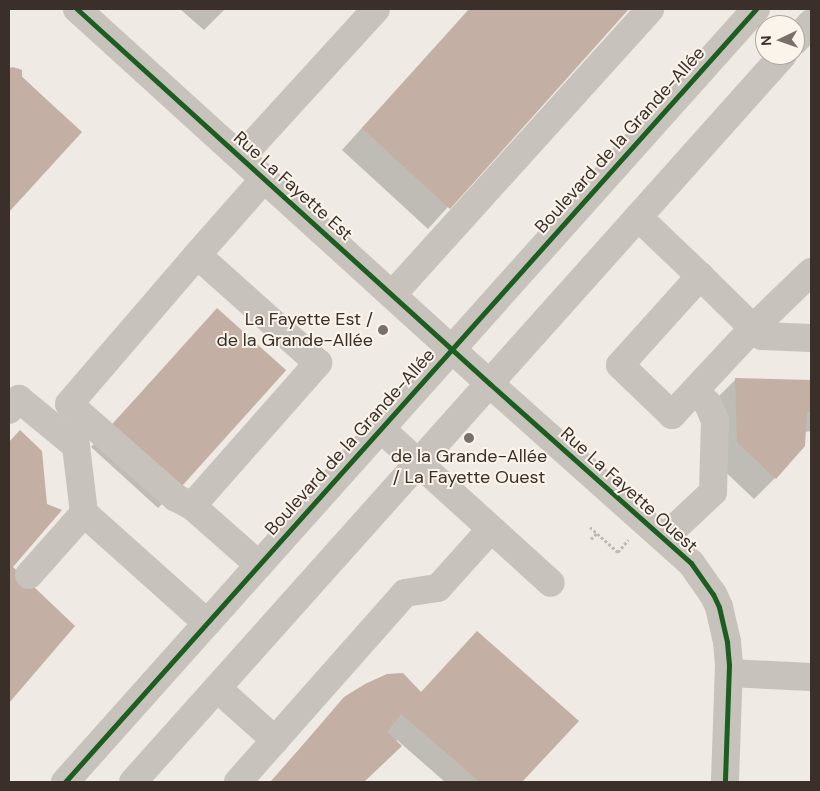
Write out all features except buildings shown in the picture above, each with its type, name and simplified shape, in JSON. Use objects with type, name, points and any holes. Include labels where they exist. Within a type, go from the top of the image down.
[{"type":"street","name":"Rue La Fayette Est","points":[[77,9],[490,384]]},
{"type":"street","points":[[241,157],[376,9]]},
{"type":"street","points":[[392,295],[650,9]]},
{"type":"street","name":"Boulevard de la Grande-Allée","points":[[65,782],[756,9]]},
{"type":"street","points":[[133,782],[774,65]]},
{"type":"street","points":[[259,565],[192,506],[176,498],[69,404],[265,178]]},
{"type":"street","points":[[638,217],[758,333],[768,336],[811,338]]},
{"type":"street","points":[[192,506],[318,363],[197,255]]},
{"type":"street","points":[[700,276],[620,365],[672,415],[753,328],[811,272]]},
{"type":"street","name":"Rue La Fayette Ouest","points":[[490,384],[691,563],[713,594],[726,633],[729,673],[725,782]]},
{"type":"street","points":[[664,538],[714,492],[715,421],[708,404],[695,391]]},
{"type":"street","points":[[9,410],[19,398],[76,446],[84,513],[207,623]]},
{"type":"street","points":[[381,428],[551,584]]},
{"type":"street","points":[[29,575],[84,513]]},
{"type":"street","points":[[238,782],[405,593],[438,588],[491,529]]},
{"type":"street","points":[[729,673],[811,677]]},
{"type":"street","points":[[217,688],[275,740]]},
{"type":"path","points":[[590,527],[618,552],[633,535]]},
{"type":"path","points":[[592,539],[597,533]]},
{"type":"cycle path","points":[[77,9],[490,384],[691,563],[713,594],[719,607],[727,642],[729,665],[725,782]]},
{"type":"cycle path","points":[[65,782],[756,9]]},
{"type":"place","name":"La Fayette Est / de la Grande-Allée","points":[[383,330]]},
{"type":"place","name":"de la Grande-Allée / La Fayette Ouest","points":[[469,438]]}]
